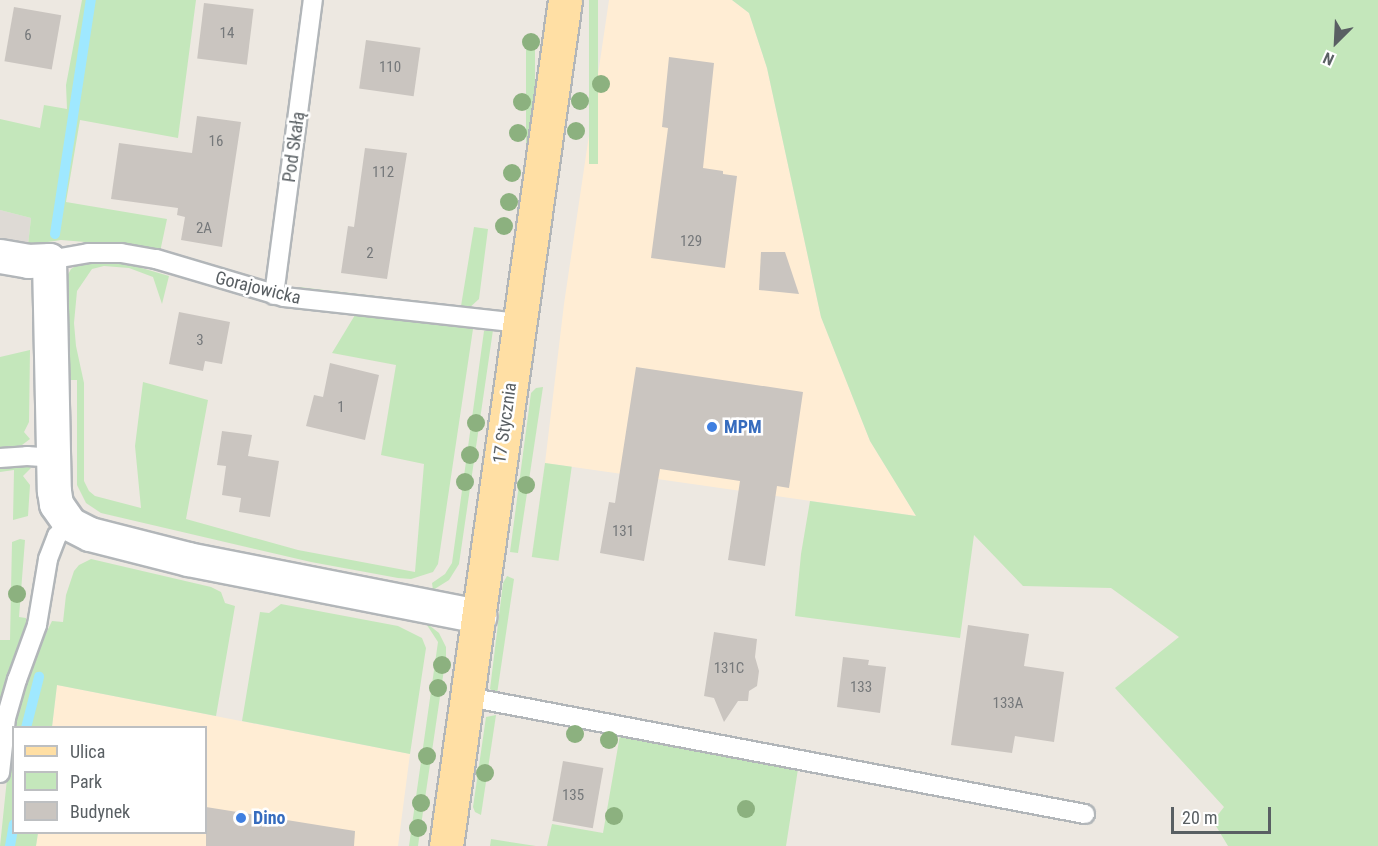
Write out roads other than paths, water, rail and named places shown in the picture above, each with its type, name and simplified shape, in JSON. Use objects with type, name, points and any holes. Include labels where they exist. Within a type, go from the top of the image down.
[{"type":"main road","name":"17 Stycznia","points":[[446,846],[565,0]]},
{"type":"street","name":"Gorajowicka","points":[[0,256],[28,261],[49,260]]},
{"type":"street","points":[[49,260],[56,504],[68,522],[90,534],[188,559],[479,616]]},
{"type":"lane","name":"Pod Skałą","points":[[274,295],[313,0]]},
{"type":"lane","name":"Gorajowicka","points":[[49,260],[88,253],[139,256],[274,295],[519,323]]},
{"type":"lane","points":[[0,458],[18,456],[54,458]]},
{"type":"lane","points":[[0,773],[6,718],[17,680],[38,625],[48,559],[57,536],[68,522]]},
{"type":"lane","points":[[468,698],[1085,814]]},
{"type":"waterway","points":[[55,234],[91,0]]},
{"type":"waterway","points":[[27,726],[39,677]]},
{"type":"waterway","points":[[10,846],[12,834]]},
{"type":"place","name":"MPM","points":[[712,427]]},
{"type":"place","name":"Dino","points":[[241,818]]}]
